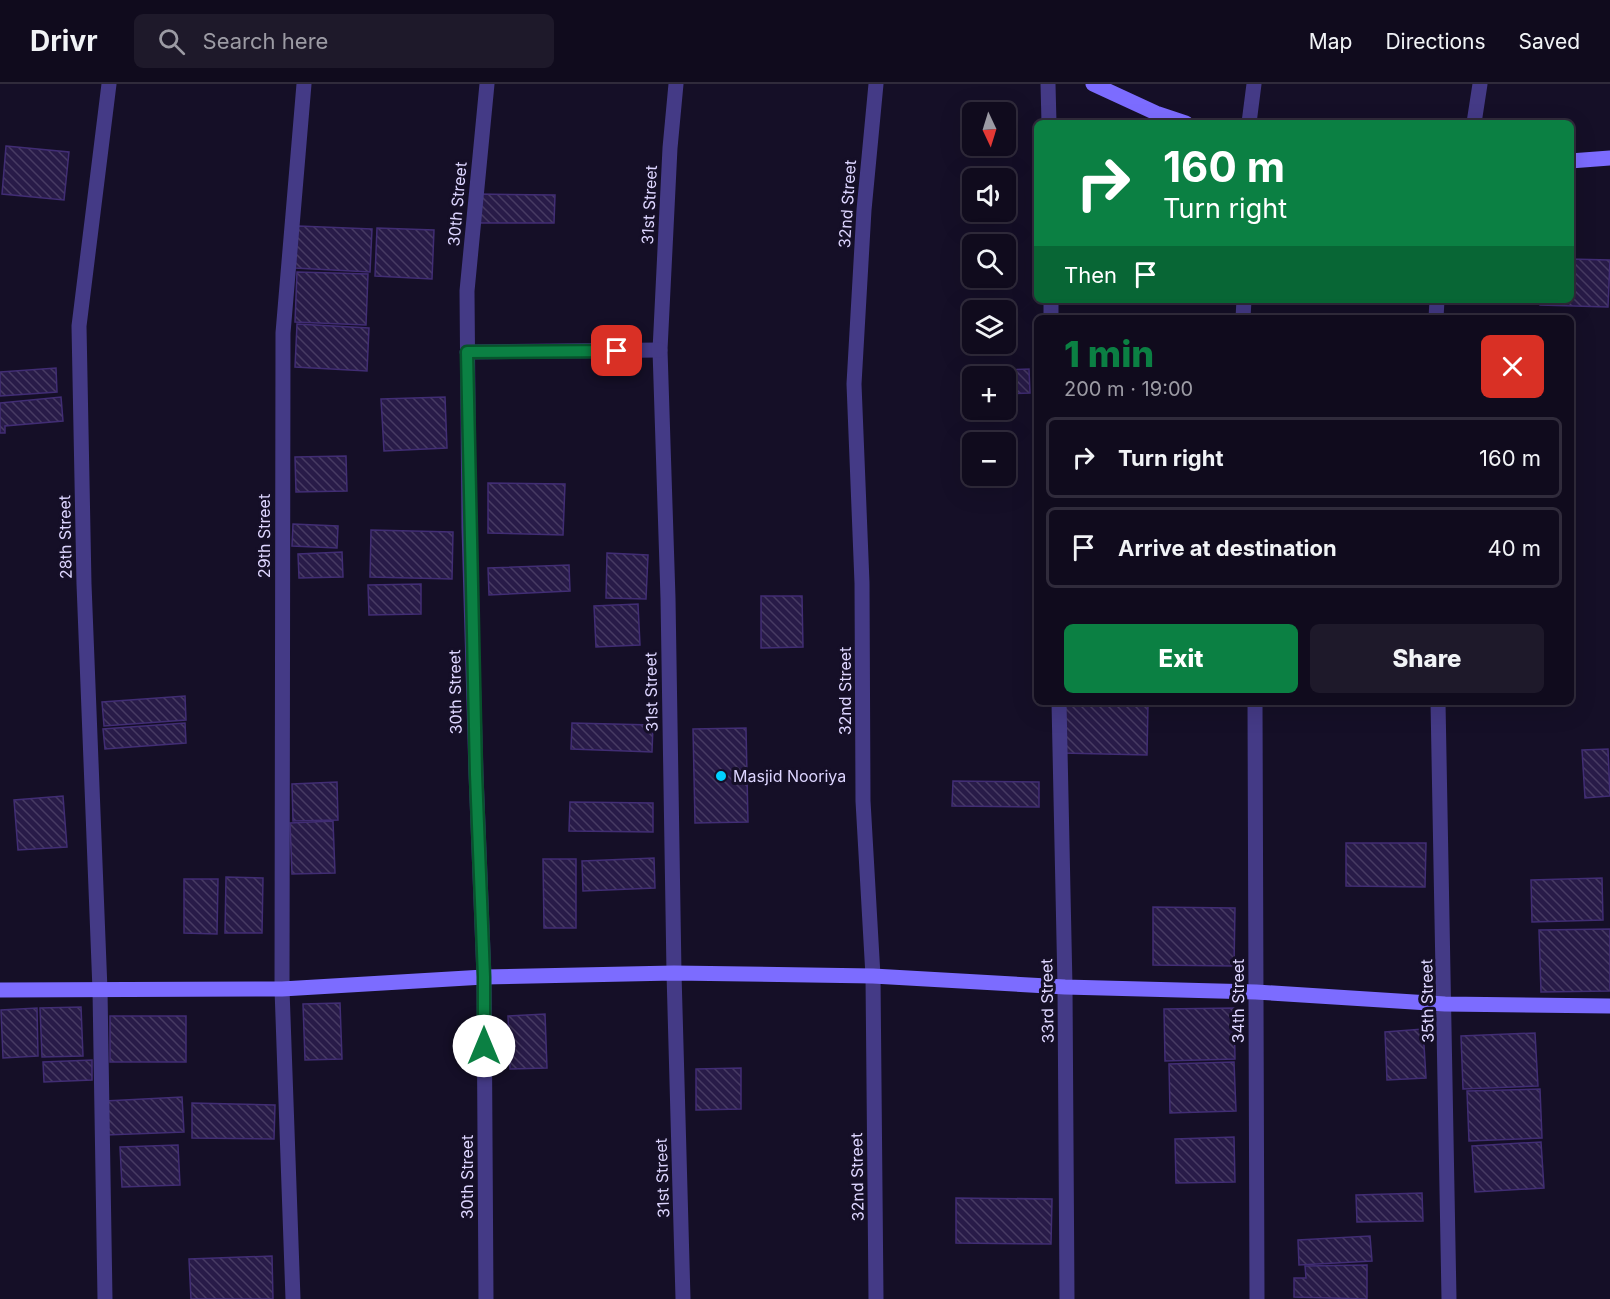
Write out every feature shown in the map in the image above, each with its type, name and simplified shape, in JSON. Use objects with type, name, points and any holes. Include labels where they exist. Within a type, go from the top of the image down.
[{"type":"street","name":"28th Street","points":[[105,1299],[100,990],[84,584],[79,326],[109,84]]},
{"type":"street","name":"29th Street","points":[[293,1299],[282,989],[283,333],[304,84]]},
{"type":"street","name":"30th Street","points":[[486,1299],[484,977],[476,774],[466,291],[487,84]]},
{"type":"street","name":"31st Street","points":[[676,84],[670,148],[660,350],[668,598],[674,973],[683,1299]]},
{"type":"street","name":"32nd Street","points":[[876,84],[864,210],[854,384],[862,583],[863,801],[873,976],[876,1299]]},
{"type":"street","points":[[1048,84],[1049,120]]},
{"type":"street","points":[[1093,84],[1156,113],[1177,120]]},
{"type":"street","points":[[1249,120],[1254,84]]},
{"type":"street","points":[[1474,120],[1480,84]]},
{"type":"street","points":[[1574,161],[1610,158]]},
{"type":"street","points":[[467,352],[660,350]]},
{"type":"street","name":"33rd Street","points":[[1059,705],[1065,987],[1066,1299]]},
{"type":"street","name":"34th Street","points":[[1255,705],[1257,1299]]},
{"type":"street","name":"35th Street","points":[[1438,705],[1449,1299]]},
{"type":"street","points":[[0,990],[282,989],[484,977],[674,973],[873,976],[1065,987],[1256,992],[1445,1004],[1610,1006]]},
{"type":"building","points":[[6,146],[69,152],[64,200],[2,194]]},
{"type":"building","points":[[478,194],[555,195],[554,223],[477,223]]},
{"type":"building","points":[[298,226],[372,229],[370,272],[295,268]]},
{"type":"building","points":[[377,228],[434,230],[432,279],[375,276]]},
{"type":"building","points":[[1574,259],[1610,260],[1608,307],[1540,305],[1540,303],[1574,303]]},
{"type":"building","points":[[297,272],[368,274],[366,325],[295,322]]},
{"type":"building","points":[[297,324],[369,328],[367,371],[295,367]]},
{"type":"building","points":[[56,368],[57,392],[0,396],[0,372]]},
{"type":"building","points":[[1016,369],[1029,369],[1030,393],[1016,394]]},
{"type":"building","points":[[61,397],[63,421],[5,426],[5,433],[0,433],[0,403]]},
{"type":"building","points":[[445,397],[447,448],[384,451],[381,399]]},
{"type":"building","points":[[346,456],[347,491],[296,492],[295,457]]},
{"type":"building","points":[[488,483],[565,484],[563,535],[488,533]]},
{"type":"building","points":[[293,524],[338,526],[337,548],[292,546]]},
{"type":"building","points":[[371,530],[453,532],[452,579],[370,577]]},
{"type":"building","points":[[342,552],[343,577],[299,578],[298,554]]},
{"type":"building","points":[[607,553],[648,555],[646,599],[606,598]]},
{"type":"building","points":[[569,565],[570,591],[489,595],[488,568]]},
{"type":"building","points":[[421,584],[421,614],[369,615],[368,585]]},
{"type":"building","points":[[761,596],[802,596],[803,647],[761,648]]},
{"type":"building","points":[[638,604],[640,645],[596,647],[594,606]]},
{"type":"building","points":[[185,696],[186,720],[104,726],[102,702]]},
{"type":"building","points":[[1063,705],[1148,705],[1147,755],[1062,753]]},
{"type":"building","points":[[185,723],[186,743],[105,749],[103,729]]},
{"type":"building","points":[[572,723],[653,725],[652,752],[571,749]]},
{"type":"building","name":"Masjid Nooriya","points":[[746,728],[748,822],[695,823],[693,729]]},
{"type":"building","points":[[1608,749],[1610,796],[1585,798],[1582,750]]},
{"type":"building","points":[[953,781],[1039,782],[1039,807],[952,806]]},
{"type":"building","points":[[337,782],[338,820],[293,821],[292,784]]},
{"type":"building","points":[[63,796],[67,847],[18,850],[14,800]]},
{"type":"building","points":[[570,802],[653,803],[653,832],[569,831]]},
{"type":"building","points":[[333,821],[335,873],[292,874],[290,823]]},
{"type":"building","points":[[1346,843],[1426,843],[1425,887],[1346,886]]},
{"type":"building","points":[[654,858],[655,888],[583,891],[582,861]]},
{"type":"building","points":[[543,859],[576,859],[576,928],[544,928]]},
{"type":"building","points":[[226,877],[263,878],[262,933],[225,933]]},
{"type":"building","points":[[1602,878],[1603,920],[1532,922],[1531,880]]},
{"type":"building","points":[[184,879],[218,879],[217,934],[184,933]]},
{"type":"building","points":[[1153,907],[1235,908],[1234,966],[1153,965]]},
{"type":"building","points":[[1610,929],[1610,991],[1541,992],[1539,930]]},
{"type":"building","points":[[340,1003],[342,1059],[305,1060],[303,1004]]},
{"type":"building","points":[[81,1007],[83,1056],[42,1057],[40,1008]]},
{"type":"building","points":[[37,1008],[38,1056],[3,1058],[1,1010]]},
{"type":"building","points":[[1234,1008],[1235,1059],[1165,1061],[1164,1009]]},
{"type":"building","points":[[545,1014],[547,1068],[510,1069],[508,1016]]},
{"type":"building","points":[[110,1016],[186,1016],[186,1062],[110,1062]]},
{"type":"building","points":[[1423,1029],[1426,1078],[1387,1080],[1385,1032]]},
{"type":"building","points":[[1535,1033],[1538,1086],[1463,1089],[1461,1036]]},
{"type":"building","points":[[92,1060],[92,1080],[44,1082],[43,1062]]},
{"type":"building","points":[[1234,1062],[1236,1111],[1170,1113],[1169,1064]]},
{"type":"building","points":[[741,1068],[741,1109],[696,1110],[696,1069]]},
{"type":"building","points":[[1540,1089],[1542,1138],[1469,1141],[1467,1091]]},
{"type":"building","points":[[182,1097],[184,1132],[106,1135],[105,1101]]},
{"type":"building","points":[[192,1103],[275,1105],[274,1139],[192,1138]]},
{"type":"building","points":[[1234,1137],[1235,1182],[1176,1183],[1175,1139]]},
{"type":"building","points":[[1541,1142],[1544,1188],[1475,1192],[1472,1146]]},
{"type":"building","points":[[178,1145],[180,1185],[122,1187],[120,1147]]},
{"type":"building","points":[[1422,1193],[1423,1221],[1357,1222],[1356,1195]]},
{"type":"building","points":[[956,1198],[1052,1199],[1051,1244],[956,1243]]},
{"type":"building","points":[[1370,1236],[1372,1261],[1299,1265],[1298,1240]]},
{"type":"building","points":[[272,1256],[273,1299],[191,1299],[189,1259]]},
{"type":"building","points":[[1367,1265],[1367,1299],[1294,1297],[1294,1278],[1306,1278],[1305,1266]]},
{"type":"place","name":"Masjid Nooriya","points":[[721,776]]},
{"type":"route","points":[[484,1046],[484,977],[469,528],[467,352],[617,351]]}]
